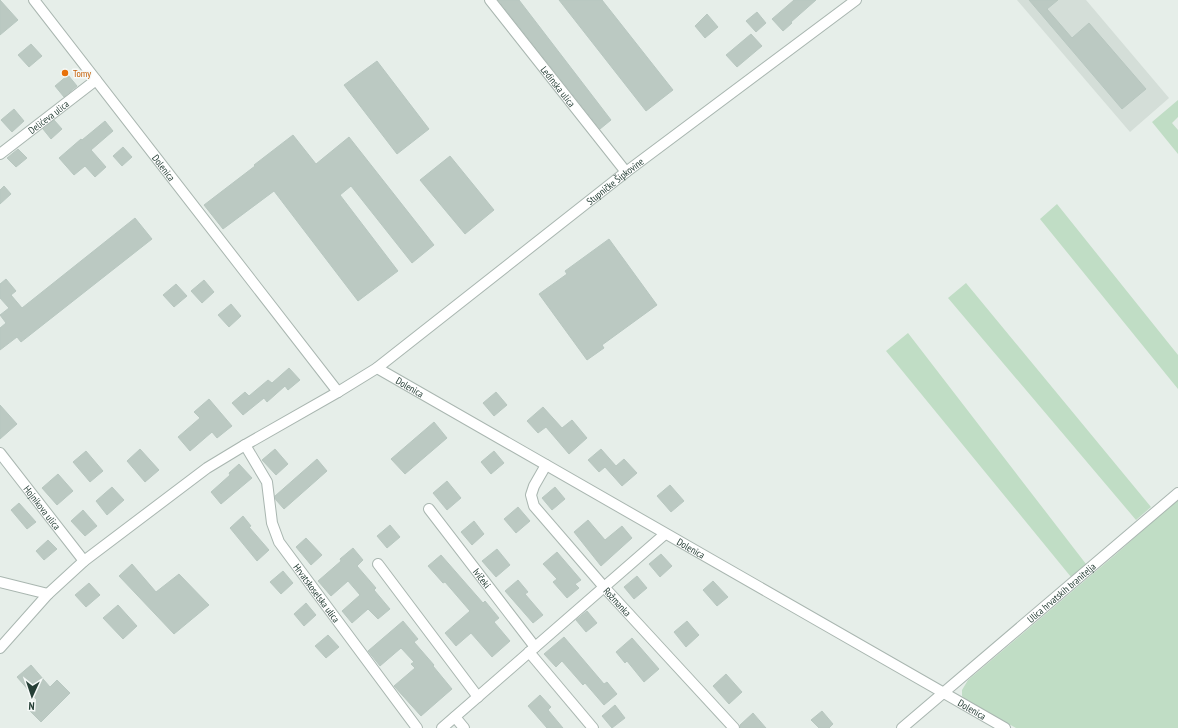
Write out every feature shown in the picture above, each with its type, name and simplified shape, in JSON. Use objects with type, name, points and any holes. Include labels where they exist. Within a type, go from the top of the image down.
[{"type":"street","name":"Dolenica","points":[[34,0],[338,392]]},
{"type":"street","name":"Ledinska ulica","points":[[490,0],[626,172]]},
{"type":"street","name":"Stupničke Šipkovine","points":[[377,368],[626,172],[856,0]]},
{"type":"street","name":"Delićeva ulica","points":[[0,154],[96,80]]},
{"type":"street","name":"Dolenica","points":[[377,368],[1005,728]]},
{"type":"street","points":[[0,648],[48,594],[84,561],[207,468],[377,368]]},
{"type":"street","name":"Hrvatskoselska ulica","points":[[245,445],[267,482],[272,523],[280,542],[417,728]]},
{"type":"street","name":"Hojnikova ulica","points":[[0,453],[84,561]]},
{"type":"street","name":"Rožmanka","points":[[546,465],[534,486],[531,495],[534,506],[604,586],[734,728]]},
{"type":"street","name":"Ulica hrvatskih branitelja","points":[[944,693],[1178,493]]},
{"type":"street","name":"Ivičeki","points":[[429,509],[532,649],[593,728]]},
{"type":"street","points":[[442,728],[665,534]]},
{"type":"street","points":[[378,564],[478,696]]},
{"type":"street","points":[[0,582],[48,594]]},
{"type":"street","points":[[902,728],[944,693]]},
{"type":"street","points":[[454,717],[464,728]]},
{"type":"shaded area","points":[[1017,0],[1086,0],[1169,98],[1130,132]]},
{"type":"green space","points":[[1178,100],[1178,117],[1172,123],[1178,130],[1178,154],[1152,122]]},
{"type":"green space","points":[[1057,204],[1178,355],[1178,389],[1040,219]]},
{"type":"green space","points":[[966,283],[1151,507],[1136,520],[948,298]]},
{"type":"green space","points":[[908,333],[1086,564],[1071,577],[886,351]]},
{"type":"green space","points":[[1178,499],[1178,728],[1016,728],[967,701],[962,696],[962,690],[968,680],[1115,555]]},
{"type":"building","points":[[0,0],[18,20],[0,35]]},
{"type":"building","points":[[498,0],[519,0],[611,120],[600,129]]},
{"type":"building","points":[[559,0],[602,0],[673,90],[646,111]]},
{"type":"building","points":[[794,0],[816,0],[783,31],[772,19]]},
{"type":"building","points":[[1029,0],[1058,0],[1047,9],[1072,38],[1089,23],[1146,89],[1122,109]]},
{"type":"building","points":[[757,12],[766,23],[756,32],[746,21]]},
{"type":"building","points":[[707,14],[718,27],[705,38],[695,26]]},
{"type":"building","points":[[751,34],[762,46],[737,67],[726,55]]},
{"type":"building","points":[[31,44],[42,56],[29,67],[18,55]]},
{"type":"building","points":[[377,61],[429,129],[397,154],[344,85]]},
{"type":"building","points":[[68,75],[77,86],[64,97],[55,86]]},
{"type":"building","points":[[14,109],[24,121],[12,132],[1,120]]},
{"type":"building","points":[[54,120],[62,129],[51,139],[43,129]]},
{"type":"building","points":[[105,121],[113,131],[91,150],[106,167],[95,177],[85,166],[74,175],[59,158]]},
{"type":"building","points":[[293,135],[316,164],[349,137],[434,245],[412,263],[351,186],[340,195],[398,271],[358,301],[274,191],[223,229],[204,205]]},
{"type":"building","points":[[123,147],[132,157],[122,166],[113,156]]},
{"type":"building","points":[[18,149],[27,158],[16,167],[7,158]]},
{"type":"building","points":[[450,156],[494,210],[465,234],[420,180]]},
{"type":"building","points":[[4,186],[11,194],[0,204],[0,190]]},
{"type":"building","points":[[135,218],[152,239],[21,342],[17,337],[0,350],[0,328],[6,323],[0,315],[9,308],[0,298],[0,284],[6,279],[16,291],[11,295],[22,308]]},
{"type":"building","points":[[609,239],[657,305],[602,345],[604,348],[587,360],[539,294],[567,274],[565,271]]},
{"type":"building","points":[[204,280],[214,292],[202,303],[191,291]]},
{"type":"building","points":[[176,284],[187,296],[174,307],[163,295]]},
{"type":"building","points":[[231,304],[241,316],[229,327],[218,315]]},
{"type":"building","points":[[289,368],[300,380],[288,390],[285,386],[267,402],[264,398],[243,415],[232,403],[245,392],[249,396],[268,380],[272,383]]},
{"type":"building","points":[[496,392],[507,405],[494,416],[483,403]]},
{"type":"building","points":[[209,399],[232,426],[217,438],[212,432],[190,451],[178,437],[200,418],[194,412]]},
{"type":"building","points":[[0,405],[17,424],[0,439]]},
{"type":"building","points":[[543,407],[562,428],[572,420],[587,438],[569,454],[546,427],[538,433],[527,421]]},
{"type":"building","points":[[434,422],[447,438],[405,474],[391,459]]},
{"type":"building","points":[[140,449],[159,470],[145,482],[127,461]]},
{"type":"building","points":[[275,449],[288,464],[276,475],[262,460]]},
{"type":"building","points":[[601,449],[616,466],[624,459],[637,473],[622,486],[605,467],[599,472],[588,460]]},
{"type":"building","points":[[86,451],[103,471],[90,482],[73,462]]},
{"type":"building","points":[[494,451],[504,463],[491,474],[481,462]]},
{"type":"building","points":[[317,459],[327,471],[284,509],[276,500],[275,496]]},
{"type":"building","points":[[239,464],[252,478],[221,504],[211,492],[230,475],[229,473]]},
{"type":"building","points":[[58,474],[73,491],[57,505],[42,488]]},
{"type":"building","points":[[447,481],[461,498],[447,510],[433,493]]},
{"type":"building","points":[[670,485],[684,501],[671,512],[657,496]]},
{"type":"building","points":[[112,487],[124,500],[107,515],[96,501]]},
{"type":"building","points":[[555,487],[565,499],[552,510],[542,498]]},
{"type":"building","points":[[19,503],[36,522],[27,529],[11,510]]},
{"type":"building","points":[[518,507],[530,521],[516,533],[504,519]]},
{"type":"building","points":[[83,510],[97,526],[85,536],[71,521]]},
{"type":"building","points":[[243,516],[251,526],[249,527],[269,550],[257,561],[230,528]]},
{"type":"building","points":[[588,520],[605,540],[622,526],[632,538],[601,566],[574,532]]},
{"type":"building","points":[[474,521],[484,534],[472,545],[461,532]]},
{"type":"building","points":[[390,525],[400,537],[387,548],[377,536]]},
{"type":"building","points":[[306,538],[322,555],[311,565],[296,547]]},
{"type":"building","points":[[48,540],[57,549],[44,560],[36,551]]},
{"type":"building","points":[[353,548],[363,560],[357,566],[376,588],[374,590],[390,609],[378,619],[368,609],[352,623],[342,611],[360,595],[348,581],[331,596],[318,581],[341,561],[340,559]]},
{"type":"building","points":[[497,549],[510,565],[496,577],[482,561]]},
{"type":"building","points":[[557,552],[581,580],[575,584],[579,588],[567,598],[553,582],[557,579],[543,564]]},
{"type":"building","points":[[661,554],[672,566],[660,577],[649,564]]},
{"type":"building","points":[[441,555],[483,603],[485,601],[499,618],[494,622],[510,641],[492,657],[471,633],[456,646],[445,633],[470,611],[445,582],[443,583],[428,566]]},
{"type":"building","points":[[132,564],[156,592],[179,574],[209,605],[174,634],[119,576]]},
{"type":"building","points":[[283,571],[293,583],[281,594],[270,582]]},
{"type":"building","points":[[637,576],[647,588],[634,599],[624,587]]},
{"type":"building","points":[[518,580],[528,592],[525,594],[543,615],[533,623],[505,591]]},
{"type":"building","points":[[713,581],[728,597],[717,606],[703,590]]},
{"type":"building","points":[[89,583],[100,595],[86,607],[75,595]]},
{"type":"building","points":[[306,603],[316,615],[304,626],[294,614]]},
{"type":"building","points":[[118,605],[137,626],[123,639],[103,618]]},
{"type":"building","points":[[587,611],[597,623],[586,632],[576,620]]},
{"type":"building","points":[[403,621],[418,639],[414,642],[452,689],[421,716],[394,686],[415,668],[411,664],[414,662],[401,648],[380,666],[368,651]]},
{"type":"building","points":[[687,621],[699,635],[686,647],[674,632]]},
{"type":"building","points":[[328,635],[339,647],[326,658],[315,646]]},
{"type":"building","points":[[564,637],[604,684],[607,682],[617,694],[604,705],[585,683],[583,685],[562,661],[556,667],[544,654]]},
{"type":"building","points":[[632,638],[659,669],[644,682],[627,661],[625,663],[616,652]]},
{"type":"building","points":[[31,665],[50,687],[57,680],[70,693],[41,722],[28,709],[37,700],[17,677]]},
{"type":"building","points":[[726,674],[742,692],[729,704],[713,686]]},
{"type":"building","points":[[540,695],[551,707],[548,710],[563,728],[547,728],[528,706]]},
{"type":"building","points":[[615,705],[625,718],[612,728],[602,716]]},
{"type":"building","points":[[822,711],[833,724],[829,728],[819,728],[811,720]]},
{"type":"building","points":[[753,713],[766,728],[740,728],[740,725]]},
{"type":"place","name":"Tomy","points":[[65,73]]}]
